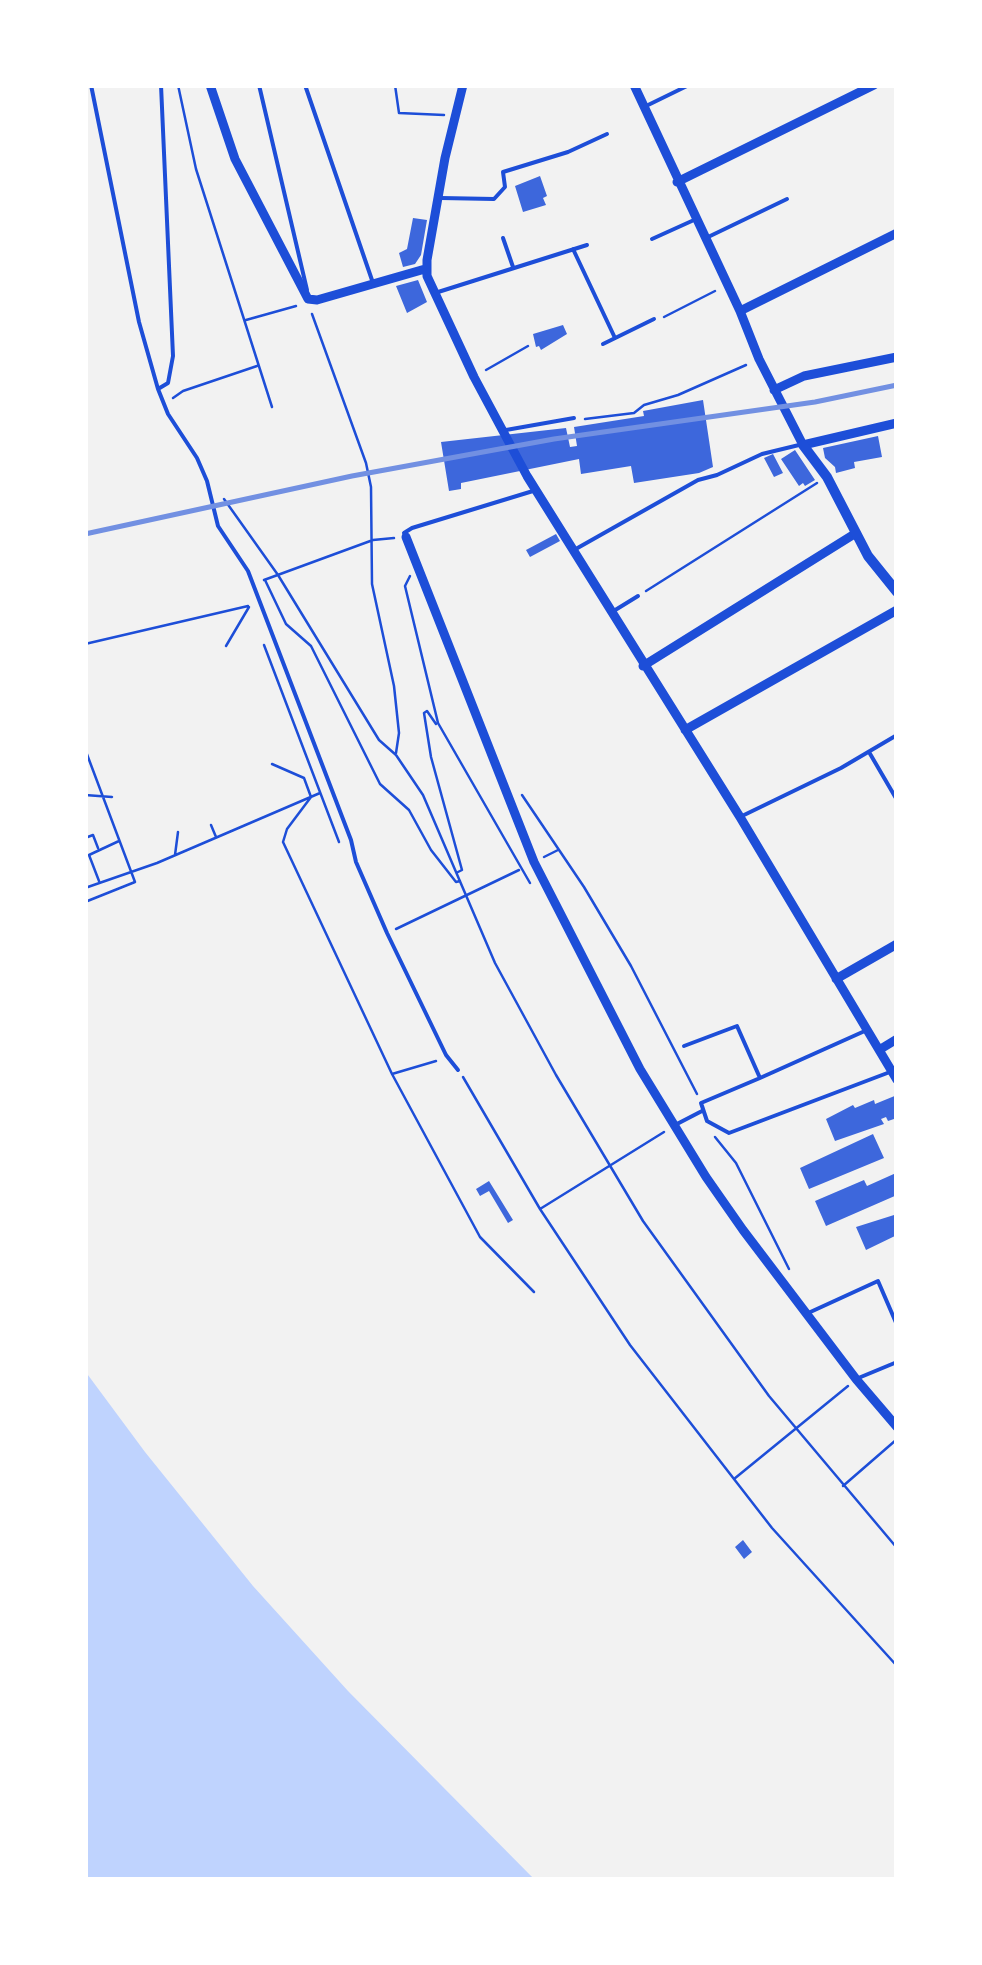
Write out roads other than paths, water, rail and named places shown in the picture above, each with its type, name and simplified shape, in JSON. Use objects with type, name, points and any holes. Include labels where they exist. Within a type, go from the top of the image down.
[{"type":"street","points":[[210,85],[234,159],[309,305],[425,269]]},
{"type":"street","points":[[463,85],[425,269],[435,293],[474,377],[536,490],[740,817],[894,1076]]},
{"type":"street","points":[[634,85],[774,390],[868,556],[897,592]]},
{"type":"street","points":[[677,182],[874,85]]},
{"type":"street","points":[[740,311],[897,233]]},
{"type":"street","points":[[774,390],[804,376],[897,357]]},
{"type":"street","points":[[803,445],[897,423]]},
{"type":"street","points":[[643,666],[856,533]]},
{"type":"street","points":[[400,538],[534,862],[671,1127],[855,1380],[897,1427]]},
{"type":"street","points":[[685,730],[897,610]]},
{"type":"street","points":[[836,979],[897,944]]},
{"type":"street","points":[[878,1050],[897,1039]]},
{"type":"lane","points":[[91,85],[139,322],[158,389],[168,414],[197,458],[218,526],[248,571],[356,862],[446,1055],[458,1070]]},
{"type":"lane","points":[[158,389],[168,383],[174,356],[161,85]]},
{"type":"lane","points":[[260,85],[309,305]]},
{"type":"lane","points":[[305,85],[373,283]]},
{"type":"lane","points":[[643,107],[689,85]]},
{"type":"lane","points":[[438,198],[494,199],[506,186],[503,172],[568,152],[607,134]]},
{"type":"lane","points":[[704,239],[787,198]]},
{"type":"lane","points":[[652,240],[694,220]]},
{"type":"lane","points":[[503,238],[513,268]]},
{"type":"lane","points":[[435,293],[587,245]]},
{"type":"lane","points":[[573,249],[615,338]]},
{"type":"lane","points":[[603,344],[654,319]]},
{"type":"lane","points":[[502,431],[574,418]]},
{"type":"lane","points":[[574,550],[698,480],[762,454],[803,445]]},
{"type":"lane","points":[[400,538],[412,528],[536,490]]},
{"type":"lane","points":[[610,613],[638,596]]},
{"type":"lane","points":[[740,817],[897,735]]},
{"type":"lane","points":[[869,752],[897,800]]},
{"type":"lane","points":[[684,1046],[736,1026],[760,1078]]},
{"type":"lane","points":[[868,1030],[701,1103],[702,1111],[713,1126],[729,1133],[894,1076]]},
{"type":"lane","points":[[671,1127],[702,1111]]},
{"type":"lane","points":[[806,1314],[878,1281],[897,1325]]},
{"type":"lane","points":[[855,1380],[897,1362]]},
{"type":"water","points":[[85,1371],[253,1586],[348,1691],[535,1880],[85,1880]]},
{"type":"railway","points":[[85,534],[352,476],[554,439],[815,402],[897,385]]}]
